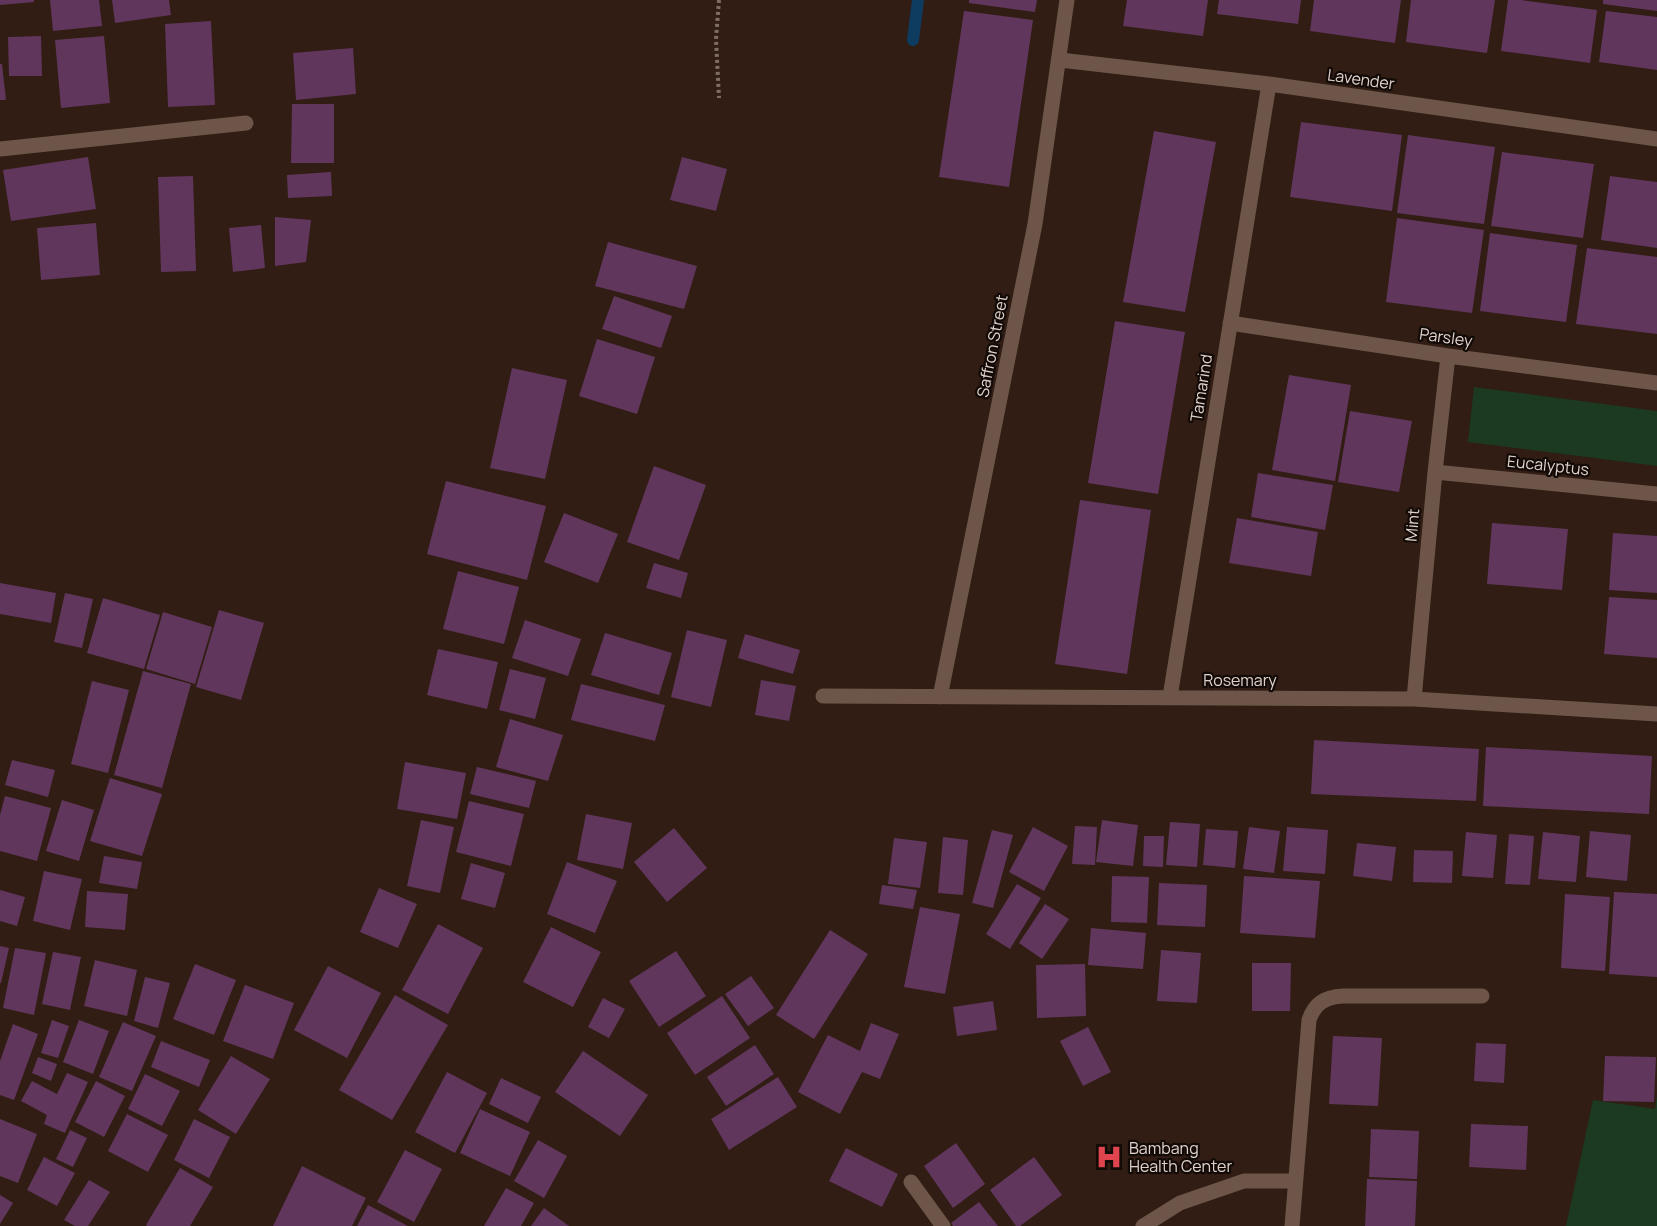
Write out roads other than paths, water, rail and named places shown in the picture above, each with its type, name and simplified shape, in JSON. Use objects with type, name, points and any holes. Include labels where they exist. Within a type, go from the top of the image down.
[{"type":"street","name":"Saffron Street","points":[[940,697],[1035,224],[1067,0]]},
{"type":"street","name":"Lavender","points":[[1060,60],[1269,84],[1657,139]]},
{"type":"street","name":"Tamarind","points":[[1170,697],[1269,84]]},
{"type":"street","points":[[0,149],[246,123]]},
{"type":"street","name":"Parsley","points":[[1230,323],[1448,356],[1657,383]]},
{"type":"street","name":"Mint","points":[[1414,699],[1448,356]]},
{"type":"street","name":"Eucalyptus","points":[[1435,472],[1657,494]]},
{"type":"street","name":"Rosemary","points":[[823,696],[1414,699],[1657,714]]},
{"type":"street","points":[[1292,1226],[1309,1020],[1320,1002],[1330,996],[1482,996]]},
{"type":"street","points":[[1143,1226],[1180,1203],[1244,1181],[1295,1181]]},
{"type":"street","points":[[911,1182],[943,1226]]},
{"type":"waterway","points":[[913,40],[918,0]]},
{"type":"place","name":"Bambang Health Center","points":[[1109,1157]]}]
